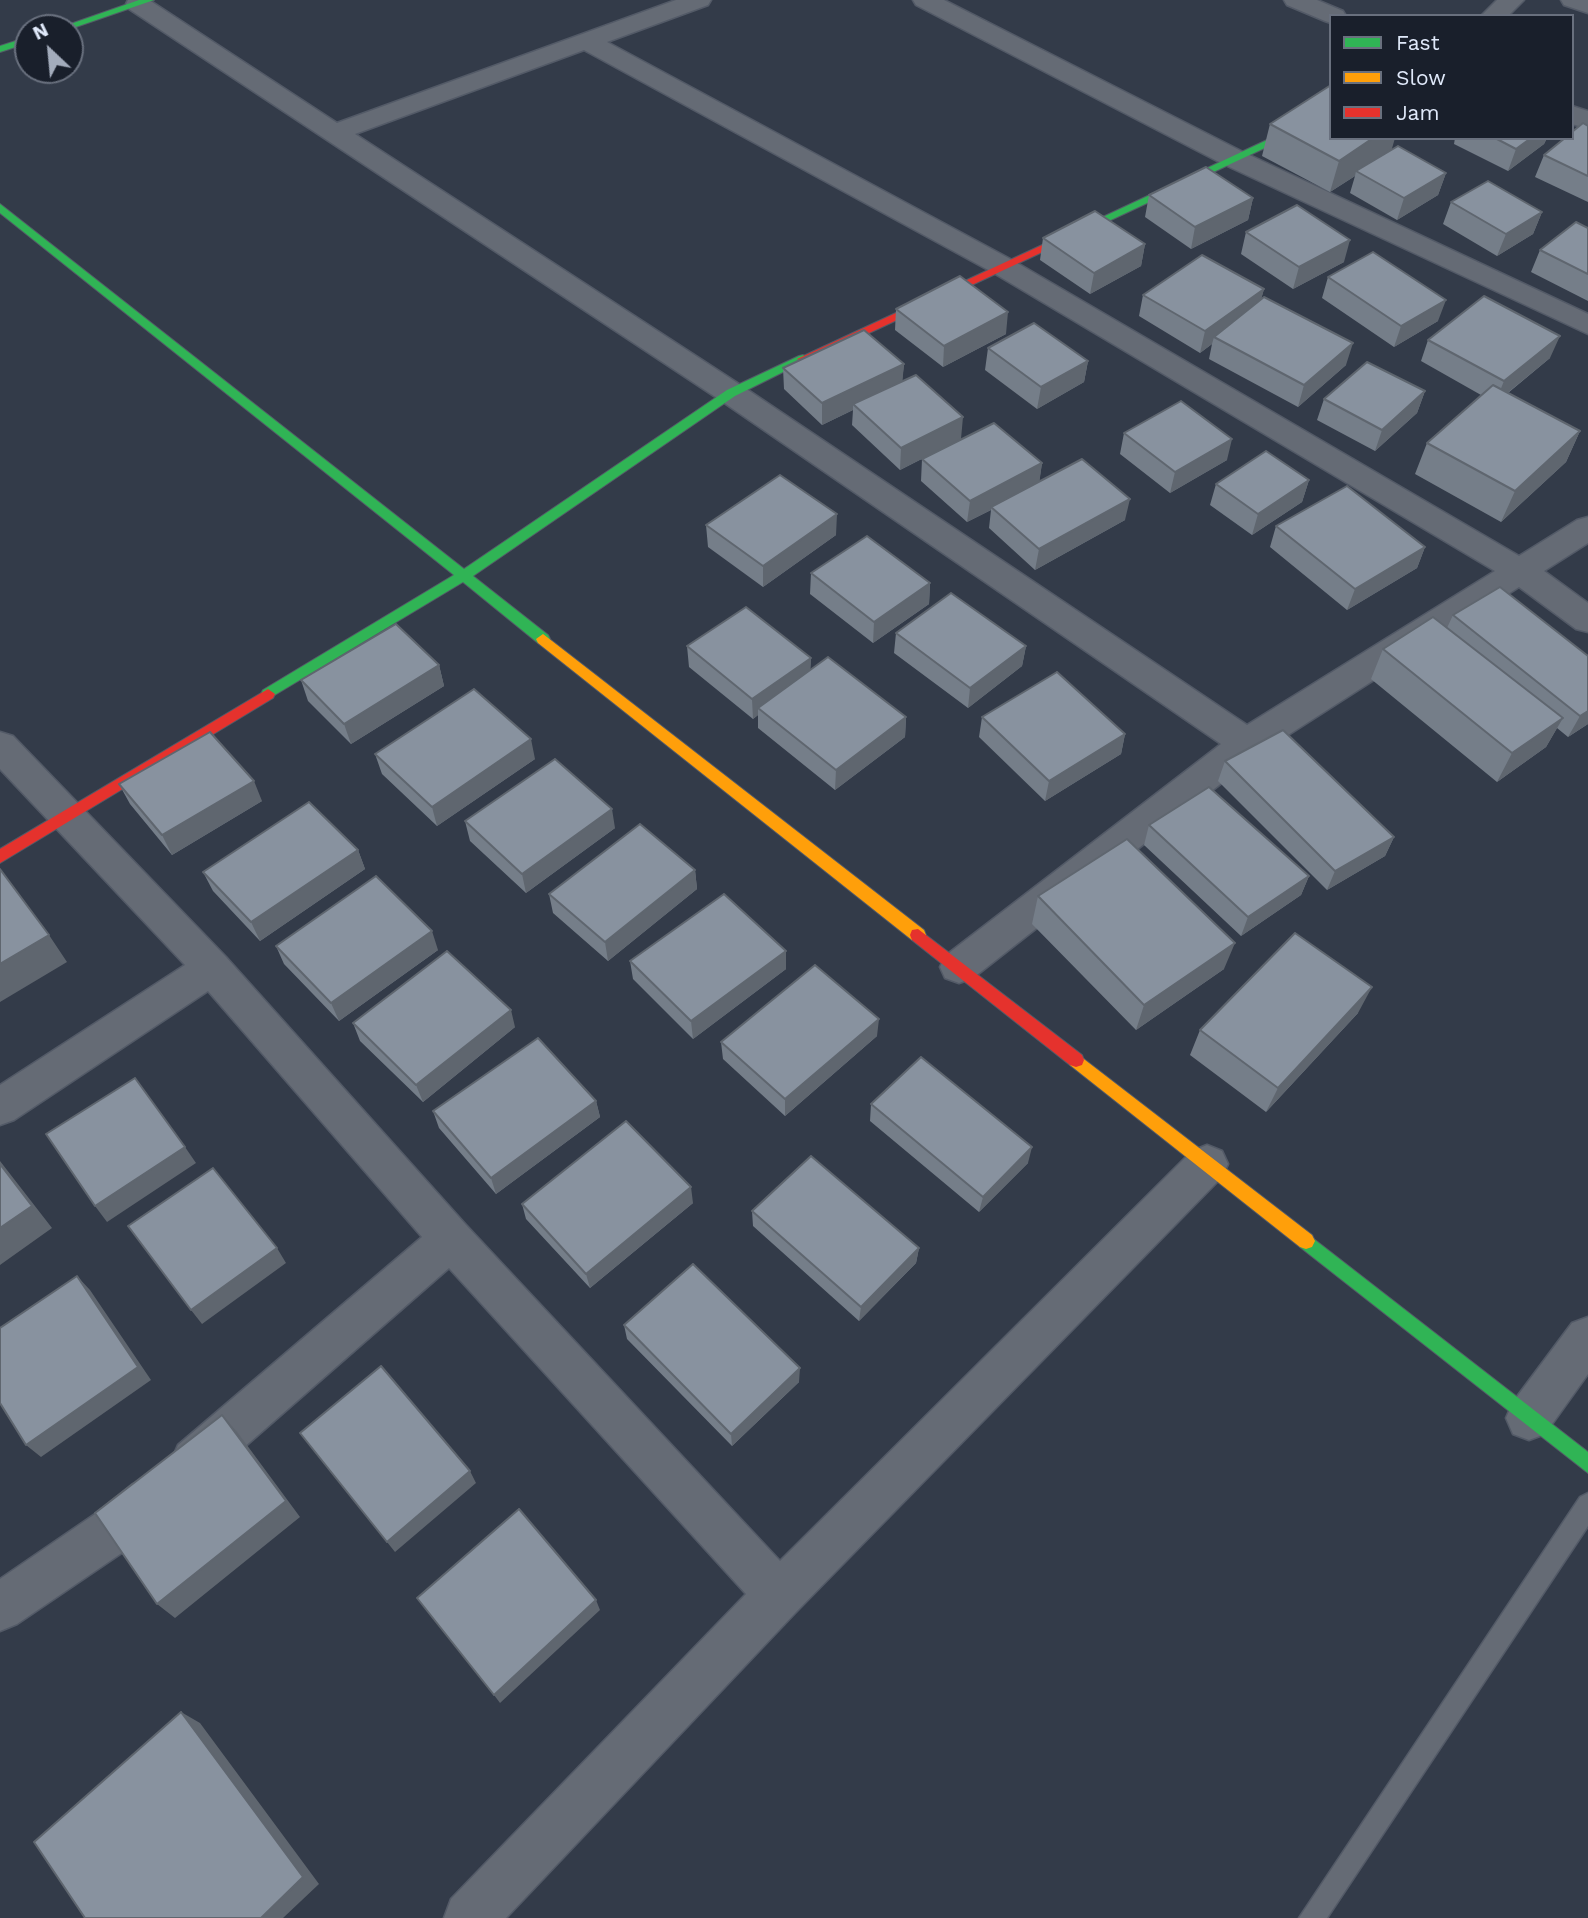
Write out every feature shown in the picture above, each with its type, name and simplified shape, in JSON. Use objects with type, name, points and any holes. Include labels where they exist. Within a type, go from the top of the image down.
[{"type":"street","points":[[333,133],[699,0]]},
{"type":"street","points":[[925,0],[1233,158],[1588,325]]},
{"type":"street","points":[[1296,0],[1329,14]]},
{"type":"street","points":[[1495,14],[1512,0]]},
{"type":"street","points":[[1573,0],[1588,6]]},
{"type":"street","points":[[84,22],[144,2],[333,133],[731,393],[1247,743]]},
{"type":"street","points":[[586,41],[1002,266],[1520,571],[1588,621]]},
{"type":"street","points":[[0,857],[463,576],[731,393],[1329,114]]},
{"type":"street","points":[[0,207],[1588,1464]]},
{"type":"street","points":[[959,967],[1247,743],[1588,528]]},
{"type":"street","points":[[0,746],[212,968],[451,1239],[779,1595]]},
{"type":"street","points":[[0,1107],[212,968]]},
{"type":"street","points":[[470,1918],[779,1595],[1208,1164]]},
{"type":"street","points":[[0,1607],[115,1529],[451,1239]]},
{"type":"street","points":[[1529,1418],[1588,1338]]},
{"type":"lane","points":[[1312,1918],[1588,1505]]},
{"type":"building","points":[[1329,86],[1329,140],[1370,140],[1339,161],[1270,124]]},
{"type":"building","points":[[1583,123],[1588,126],[1588,176],[1544,155],[1563,140],[1574,140],[1574,130]]},
{"type":"building","points":[[1499,140],[1528,140],[1516,149]]},
{"type":"building","points":[[1398,146],[1446,173],[1404,198],[1356,171]]},
{"type":"building","points":[[1206,167],[1253,198],[1195,227],[1149,195]]},
{"type":"building","points":[[1488,181],[1542,212],[1506,234],[1451,202]]},
{"type":"building","points":[[1297,205],[1350,240],[1299,267],[1246,232]]},
{"type":"building","points":[[1095,211],[1145,244],[1094,273],[1043,238]]},
{"type":"building","points":[[1576,222],[1588,228],[1588,274],[1540,250]]},
{"type":"building","points":[[1373,252],[1446,300],[1401,326],[1328,277]]},
{"type":"building","points":[[1202,255],[1264,289],[1205,331],[1143,295]]},
{"type":"building","points":[[960,276],[1008,312],[944,346],[896,309]]},
{"type":"building","points":[[1484,296],[1560,336],[1504,381],[1428,340]]},
{"type":"building","points":[[1264,297],[1353,343],[1304,385],[1214,337]]},
{"type":"building","points":[[1034,323],[1088,361],[1041,387],[988,348]]},
{"type":"building","points":[[864,330],[904,364],[822,403],[783,368]]},
{"type":"building","points":[[1367,362],[1425,391],[1382,430],[1324,399]]},
{"type":"building","points":[[916,375],[963,417],[901,448],[853,404]]},
{"type":"building","points":[[1493,385],[1580,431],[1515,491],[1427,443]]},
{"type":"building","points":[[1181,401],[1232,439],[1175,472],[1124,433]]},
{"type":"building","points":[[994,423],[1042,463],[970,501],[922,459]]},
{"type":"building","points":[[1266,451],[1309,480],[1258,514],[1216,484]]},
{"type":"building","points":[[1082,459],[1130,499],[1039,549],[991,507]]},
{"type":"building","points":[[780,475],[837,514],[763,566],[706,525]]},
{"type":"building","points":[[1347,486],[1425,547],[1355,589],[1276,526]]},
{"type":"building","points":[[867,536],[930,583],[874,622],[811,573]]},
{"type":"building","points":[[1500,587],[1588,656],[1588,711],[1580,716],[1453,615]]},
{"type":"building","points":[[951,593],[1026,646],[970,688],[896,633]]},
{"type":"building","points":[[746,607],[811,658],[752,699],[687,646]]},
{"type":"building","points":[[1433,617],[1563,718],[1512,753],[1383,649]]},
{"type":"building","points":[[396,624],[439,665],[344,724],[301,680]]},
{"type":"building","points":[[828,657],[906,717],[836,770],[758,708]]},
{"type":"building","points":[[1057,672],[1125,734],[1049,781],[982,717]]},
{"type":"building","points":[[474,689],[531,739],[432,807],[375,754]]},
{"type":"building","points":[[1283,730],[1394,837],[1335,871],[1225,761]]},
{"type":"building","points":[[210,732],[254,781],[162,835],[119,784]]},
{"type":"building","points":[[555,759],[612,809],[522,874],[465,821]]},
{"type":"building","points":[[1209,787],[1309,876],[1248,917],[1149,825]]},
{"type":"building","points":[[309,802],[358,850],[251,922],[203,872]]},
{"type":"building","points":[[640,824],[695,870],[605,942],[549,894]]},
{"type":"building","points":[[1127,839],[1235,943],[1144,1005],[1038,896]]},
{"type":"building","points":[[0,869],[49,935],[0,964]]},
{"type":"building","points":[[376,876],[432,931],[331,1003],[276,946]]},
{"type":"building","points":[[724,894],[786,951],[691,1021],[630,961]]},
{"type":"building","points":[[1295,933],[1372,987],[1278,1088],[1200,1030]]},
{"type":"building","points":[[447,951],[511,1010],[416,1085],[353,1023]]},
{"type":"building","points":[[815,965],[879,1019],[785,1099],[721,1042]]},
{"type":"building","points":[[538,1038],[596,1101],[491,1178],[433,1111]]},
{"type":"building","points":[[921,1057],[1032,1147],[983,1197],[871,1104]]},
{"type":"building","points":[[135,1078],[185,1147],[95,1206],[46,1134]]},
{"type":"building","points":[[626,1121],[691,1187],[586,1274],[522,1204]]},
{"type":"building","points":[[811,1156],[919,1248],[861,1307],[752,1211]]},
{"type":"building","points":[[0,1164],[32,1206],[0,1228]]},
{"type":"building","points":[[213,1168],[277,1248],[191,1310],[128,1226]]},
{"type":"building","points":[[693,1264],[800,1368],[731,1434],[624,1325]]},
{"type":"building","points":[[77,1276],[138,1367],[26,1445],[0,1403],[0,1328]]},
{"type":"building","points":[[381,1366],[470,1471],[387,1542],[300,1433]]},
{"type":"building","points":[[222,1415],[286,1501],[157,1604],[95,1513]]},
{"type":"building","points":[[519,1509],[596,1600],[494,1695],[417,1598]]},
{"type":"building","points":[[181,1712],[303,1877],[261,1918],[85,1918],[34,1842]]},
{"type":"traffic: fast","points":[[84,21],[149,0]]},
{"type":"traffic: fast","points":[[0,49],[14,44]]},
{"type":"traffic: fast","points":[[1094,224],[1329,114]]},
{"type":"traffic: fast","points":[[0,207],[543,639]]},
{"type":"traffic: fast","points":[[268,694],[463,576],[731,393],[803,359]]},
{"type":"traffic: fast","points":[[1306,1241],[1588,1464]]},
{"type":"traffic: slow","points":[[543,639],[918,935]]},
{"type":"traffic: slow","points":[[1076,1060],[1306,1241]]},
{"type":"traffic: jam","points":[[803,359],[1094,224]]},
{"type":"traffic: jam","points":[[0,857],[268,694]]},
{"type":"traffic: jam","points":[[918,935],[1076,1060]]}]
